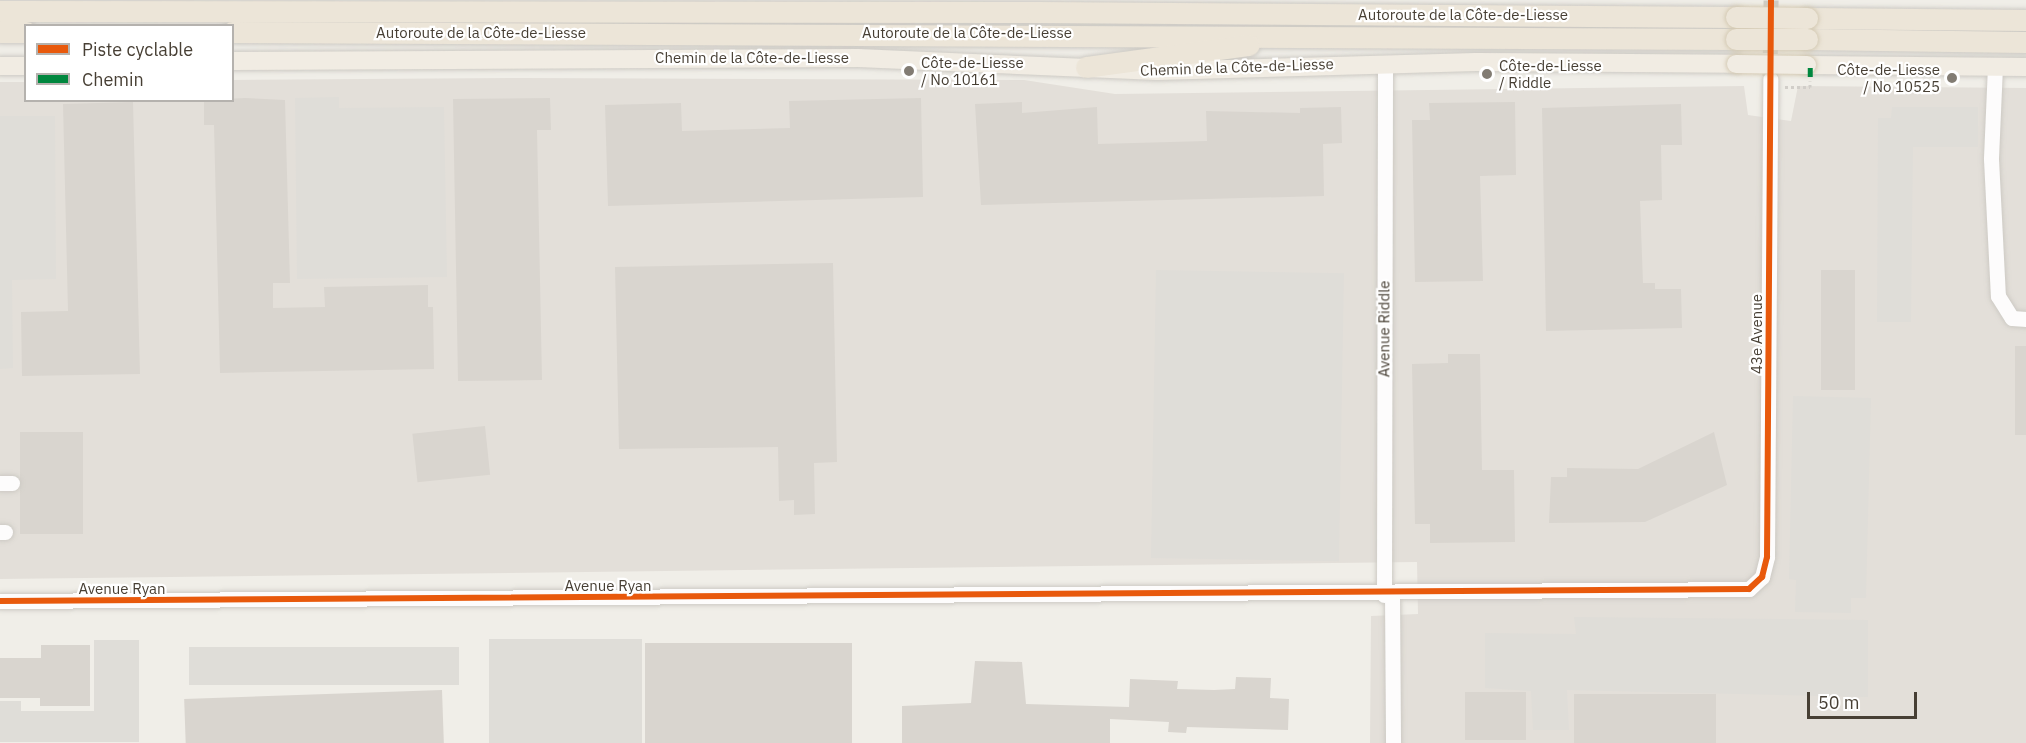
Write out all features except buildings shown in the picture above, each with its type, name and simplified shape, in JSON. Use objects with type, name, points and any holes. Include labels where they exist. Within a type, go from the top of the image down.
[{"type":"highway","points":[[0,5],[46,12]]},
{"type":"highway","points":[[1920,19],[2026,7]]},
{"type":"highway","name":"Autoroute de la Côte-de-Liesse","points":[[0,11],[1014,12],[1736,28],[1807,39],[2026,42]]},
{"type":"highway","name":"Autoroute de la Côte-de-Liesse","points":[[234,32],[1315,35],[1736,28],[1807,18],[2026,20]]},
{"type":"highway","points":[[0,32],[24,32]]},
{"type":"highway","points":[[1086,67],[1315,35]]},
{"type":"main road","name":"Chemin de la Côte-de-Liesse","points":[[234,61],[858,58],[1189,71],[1385,63],[2026,67]]},
{"type":"main road","points":[[0,66],[24,66]]},
{"type":"street","name":"Avenue Riddle","points":[[1385,63],[1388,595],[1393,743]]},
{"type":"street","points":[[1995,66],[1991,159],[1998,296],[2012,318],[2026,319]]},
{"type":"street","name":"43e Avenue","points":[[1755,586],[1762,577],[1767,557],[1770,79]]},
{"type":"street","name":"Avenue Ryan","points":[[0,601],[1388,595],[1730,592],[1755,586]]},
{"type":"path","points":[[1785,87],[1810,87]]},
{"type":"shaded area","points":[[525,78],[1024,80],[1115,94],[1744,86],[1748,115],[1791,121],[1798,86],[2026,88],[2026,743],[1370,743],[1371,616],[1418,614],[1417,562],[0,579],[0,82],[24,82],[24,102],[234,102],[234,80]]},
{"type":"shaded area","points":[[339,97],[339,108],[444,107],[447,277],[297,279],[295,98]]},
{"type":"shaded area","points":[[1892,107],[1978,107],[1978,147],[1913,147],[1911,322],[1877,322],[1878,118],[1891,118]]},
{"type":"shaded area","points":[[0,116],[55,116],[56,279],[12,280],[13,368],[0,369]]},
{"type":"shaded area","points":[[1156,270],[1344,273],[1339,561],[1151,558]]},
{"type":"shaded area","points":[[1793,396],[1871,398],[1866,598],[1851,598],[1851,613],[1795,612],[1796,580],[1789,579]]},
{"type":"shaded area","points":[[1574,617],[1868,620],[1868,697],[1567,690],[1569,730],[1533,730],[1531,691],[1485,688],[1485,633],[1576,634]]},
{"type":"shaded area","points":[[489,639],[642,639],[642,743],[489,743]]},
{"type":"shaded area","points":[[94,640],[139,640],[139,742],[0,742],[0,701],[21,701],[21,711],[94,711]]},
{"type":"shaded area","points":[[189,647],[459,647],[459,685],[189,685]]},
{"type":"tunnel","points":[[1770,76],[1771,0]]},
{"type":"marked path","points":[[1810,65],[1810,77]]},
{"type":"cycle path","points":[[0,601],[1749,589],[1762,577],[1767,557],[1771,0]]},
{"type":"place","name":"Côte-de-Liesse / No 10161","points":[[909,71]]},
{"type":"place","name":"Côte-de-Liesse / Riddle","points":[[1487,74]]},
{"type":"place","name":"Côte-de-Liesse / No 10525","points":[[1952,78]]}]
